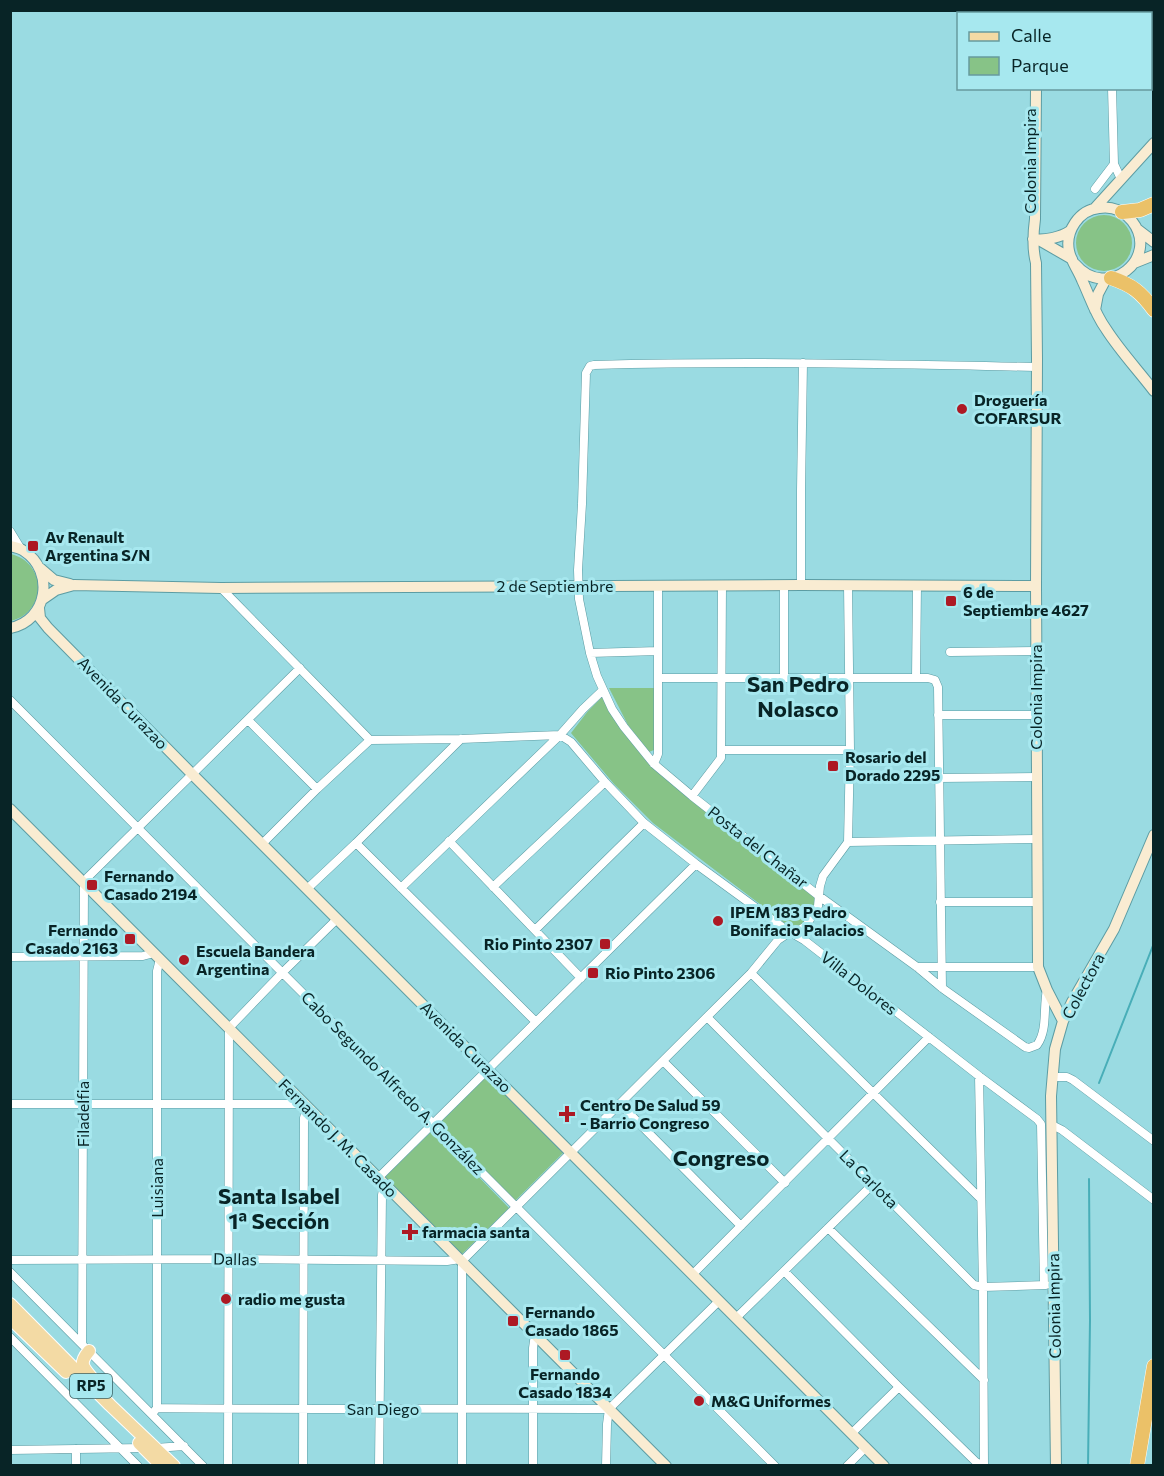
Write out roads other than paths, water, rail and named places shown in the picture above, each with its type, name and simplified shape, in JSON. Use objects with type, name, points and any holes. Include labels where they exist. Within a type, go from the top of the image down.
[{"type":"highway","points":[[1122,212],[1140,210],[1154,204]]},
{"type":"highway","points":[[1109,279],[1128,284],[1145,298],[1154,310]]},
{"type":"highway","points":[[1137,1466],[1154,1366]]},
{"type":"main road","name":"RP5","points":[[10,1304],[110,1405],[150,1448],[162,1466]]},
{"type":"main road","name":"RP5","points":[[10,1318],[150,1448],[174,1466]]},
{"type":"main road","points":[[86,1348],[83,1365],[107,1395],[110,1405]]},
{"type":"street","name":"Colonia Impira","points":[[1030,90],[1029,195],[1030,218],[1035,237]]},
{"type":"street","name":"Colonia Impira","points":[[1036,90],[1034,253],[1037,359],[1035,586],[1038,967],[1063,1021]]},
{"type":"street","points":[[1112,90],[1114,164],[1121,179]]},
{"type":"street","points":[[1154,143],[1094,208],[1079,217],[1070,231],[1068,248],[1095,310],[1112,338],[1154,391]]},
{"type":"street","points":[[1095,189],[1114,164]]},
{"type":"street","points":[[1094,208],[1107,207],[1122,212],[1154,242]]},
{"type":"street","points":[[1134,263],[1139,248],[1137,228]]},
{"type":"street","points":[[1035,237],[1059,236],[1070,231]]},
{"type":"street","points":[[1035,237],[1073,261],[1089,276],[1109,279]]},
{"type":"street","points":[[1095,310],[1098,294],[1109,279],[1126,271],[1134,263],[1154,255]]},
{"type":"street","points":[[801,585],[803,363],[1036,367]]},
{"type":"street","name":"Posta del Chañar","points":[[803,363],[590,366],[586,373],[578,586],[583,624],[597,676],[624,727],[654,764],[819,896],[1025,1047],[1037,1045],[1043,1035],[1044,1001],[1047,990]]},
{"type":"street","points":[[10,531],[16,548]]},
{"type":"street","name":"2 de Septiembre","points":[[16,548],[31,557],[54,580],[74,585],[221,588],[658,585],[1035,586]]},
{"type":"street","name":"Avenida Curazao","points":[[38,566],[43,574],[44,585],[40,618],[48,628],[884,1466]]},
{"type":"street","name":"2 de Septiembre","points":[[41,603],[56,590],[74,585]]},
{"type":"street","points":[[654,764],[658,754],[658,585]]},
{"type":"street","points":[[692,796],[721,758],[722,585]]},
{"type":"street","points":[[783,678],[784,585]]},
{"type":"street","points":[[462,1466],[461,1260],[751,973],[778,940],[806,926],[818,906],[820,886],[824,876],[848,843],[850,750],[848,585]]},
{"type":"street","points":[[916,678],[917,585]]},
{"type":"street","points":[[221,588],[370,740]]},
{"type":"street","points":[[10,634],[41,603]]},
{"type":"street","name":"Avenida Curazao","points":[[20,624],[40,622],[48,628]]},
{"type":"street","points":[[590,654],[658,651]]},
{"type":"street","points":[[950,652],[1036,651]]},
{"type":"street","points":[[84,883],[300,668]]},
{"type":"street","points":[[658,678],[928,678],[935,681],[938,687],[942,988]]},
{"type":"street","points":[[401,888],[560,735],[603,690]]},
{"type":"street","name":"Cabo Segundo Alfredo A. González","points":[[10,700],[775,1466]]},
{"type":"street","points":[[938,715],[1036,715]]},
{"type":"street","points":[[248,720],[317,789]]},
{"type":"street","points":[[262,844],[370,740],[560,735]]},
{"type":"street","name":"Villa Dolores","points":[[560,735],[571,742],[644,823],[696,864],[785,929],[800,937],[1037,1119],[1041,1124],[1049,1285]]},
{"type":"street","points":[[307,889],[461,739]]},
{"type":"street","points":[[722,750],[850,750]]},
{"type":"street","points":[[939,778],[1037,777]]},
{"type":"street","points":[[494,887],[605,782]]},
{"type":"street","name":"Fernando J. M. Casado","points":[[10,809],[666,1466]]},
{"type":"street","points":[[535,930],[644,823]]},
{"type":"street","name":"Colectora","points":[[1053,1146],[1052,1077],[1055,1049],[1063,1021],[1117,923],[1154,835]]},
{"type":"street","points":[[848,843],[1038,839]]},
{"type":"street","points":[[449,842],[581,978]]},
{"type":"street","points":[[356,843],[536,1023]]},
{"type":"street","points":[[379,1466],[381,1181],[434,1124],[696,864]]},
{"type":"street","name":"Filadelfia","points":[[84,883],[83,1259],[86,1348]]},
{"type":"street","points":[[940,902],[1038,902]]},
{"type":"street","points":[[228,1466],[229,1028],[337,918]]},
{"type":"street","points":[[10,957],[157,956]]},
{"type":"street","name":"Luisiana","points":[[154,1411],[157,1259],[157,956]]},
{"type":"street","points":[[917,967],[1038,967]]},
{"type":"street","points":[[751,973],[981,1199]]},
{"type":"street","name":"La Carlota","points":[[707,1017],[974,1284],[983,1287]]},
{"type":"street","points":[[693,1274],[929,1037]]},
{"type":"street","points":[[663,1061],[785,1183]]},
{"type":"street","points":[[784,1271],[899,1387],[976,1462],[983,1466],[984,1380],[979,1076]]},
{"type":"street","points":[[1052,1077],[1067,1077],[1073,1080],[1154,1141]]},
{"type":"street","points":[[10,1104],[300,1103],[305,1105],[303,1466]]},
{"type":"street","points":[[620,1104],[741,1226]]},
{"type":"street","points":[[1052,1125],[1062,1130],[1154,1200]]},
{"type":"street","name":"Colonia Impira","points":[[1053,1146],[1049,1285],[1056,1466]]},
{"type":"street","points":[[736,1318],[873,1184]]},
{"type":"street","points":[[828,1228],[984,1380]]},
{"type":"street","name":"Dallas","points":[[10,1260],[461,1260]]},
{"type":"street","points":[[10,1272],[86,1348],[154,1411],[203,1466]]},
{"type":"street","points":[[983,1287],[1049,1285]]},
{"type":"street","points":[[606,1466],[609,1408],[719,1300]]},
{"type":"street","points":[[533,1466],[535,1334]]},
{"type":"street","points":[[10,1337],[138,1466]]},
{"type":"street","points":[[852,1433],[899,1387]]},
{"type":"street","name":"San Diego","points":[[154,1411],[609,1408]]},
{"type":"street","points":[[10,1450],[184,1446]]},
{"type":"street","points":[[847,1466],[866,1447]]},
{"type":"street","points":[[76,1449],[76,1466]]},
{"type":"waterway","points":[[1099,1083],[1154,943]]},
{"type":"waterway","points":[[1088,1466],[1089,1179]]},
{"type":"place","name":"Droguería COFARSUR","points":[[962,409]]},
{"type":"place","name":"Av Renault Argentina S/N","points":[[33,546]]},
{"type":"place","name":"6 de Septiembre 4627","points":[[951,601]]},
{"type":"place","name":"Rosario del Dorado 2295","points":[[833,766]]},
{"type":"place","name":"Fernando Casado 2194","points":[[92,885]]},
{"type":"place","name":"IPEM 183 Pedro Bonifacio Palacios","points":[[718,921]]},
{"type":"place","name":"Fernando Casado 2163","points":[[130,939]]},
{"type":"place","name":"Rio Pinto 2307","points":[[605,944]]},
{"type":"place","name":"Escuela Bandera Argentina","points":[[184,960]]},
{"type":"place","name":"Rio Pinto 2306","points":[[593,973]]},
{"type":"place","name":"Centro De Salud 59 - Barrio Congreso","points":[[567,1114]]},
{"type":"place","name":"farmacia santa","points":[[410,1232]]},
{"type":"place","name":"radio me gusta","points":[[226,1299]]},
{"type":"place","name":"Fernando Casado 1865","points":[[513,1321]]},
{"type":"place","name":"Fernando Casado 1834","points":[[565,1355]]},
{"type":"place","name":"M&G Uniformes","points":[[699,1401]]},
{"type":"district","name":"San Pedro Nolasco","points":[[798,696]]},
{"type":"district","name":"Congreso","points":[[721,1158]]},
{"type":"district","name":"Santa Isabel 1ª Sección","points":[[279,1208]]}]
